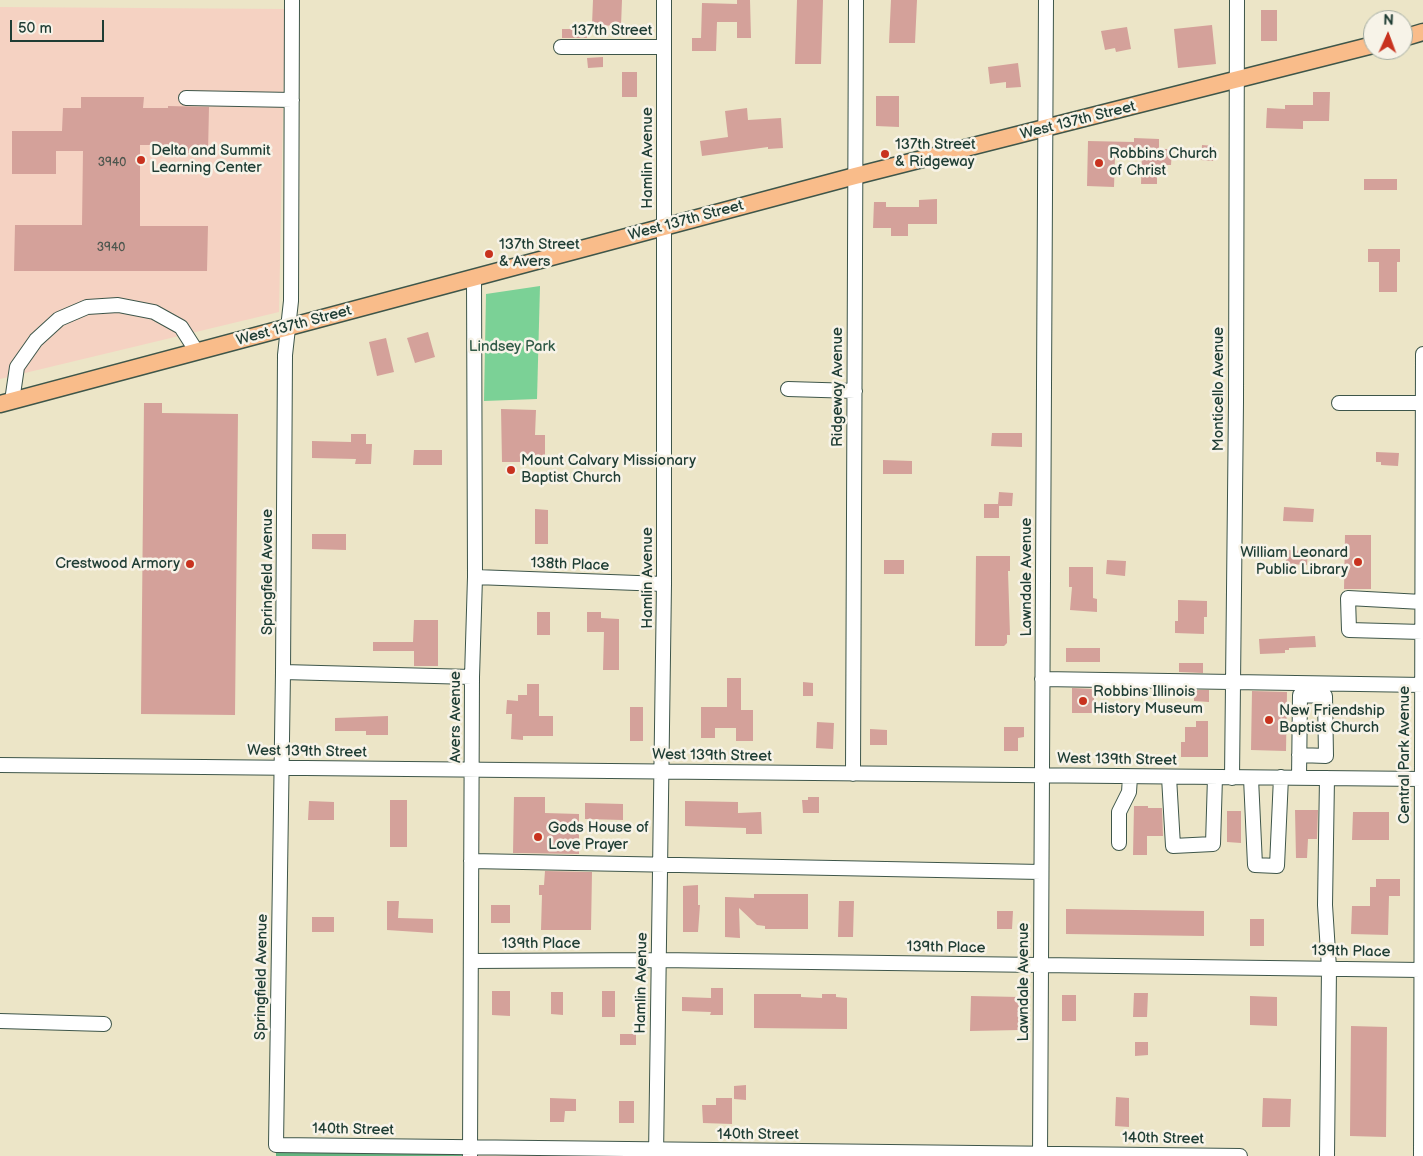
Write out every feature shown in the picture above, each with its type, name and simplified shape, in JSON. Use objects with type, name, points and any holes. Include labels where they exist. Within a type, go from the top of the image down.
[{"type":"main road","name":"West 137th Street","points":[[6,402],[855,176],[1363,48]]},
{"type":"street","name":"Springfield Avenue","points":[[276,1145],[282,768],[285,355],[291,301],[292,0]]},
{"type":"street","name":"Hamlin Avenue","points":[[656,1153],[663,772],[664,0]]},
{"type":"street","name":"Ridgeway Avenue","points":[[853,774],[856,0]]},
{"type":"street","name":"Lawndale Avenue","points":[[1040,1154],[1046,0]]},
{"type":"street","name":"Monticello Avenue","points":[[1232,778],[1236,402],[1236,0]]},
{"type":"street","name":"137th Street","points":[[561,47],[664,47]]},
{"type":"street","points":[[186,98],[292,100]]},
{"type":"street","name":"Avers Avenue","points":[[470,1152],[472,677],[475,577],[474,278]]},
{"type":"street","points":[[6,402],[17,367],[36,340],[58,319],[87,307],[118,305],[154,312],[182,327],[197,352]]},
{"type":"street","name":"Central Park Avenue","points":[[1421,1156],[1423,354]]},
{"type":"street","points":[[788,390],[854,391]]},
{"type":"street","points":[[1339,402],[1423,403]]},
{"type":"street","name":"138th Place","points":[[475,577],[664,584]]},
{"type":"street","points":[[1422,602],[1348,598],[1349,630],[1422,632]]},
{"type":"street","points":[[283,672],[472,677]]},
{"type":"street","points":[[1042,679],[1422,685]]},
{"type":"street","points":[[1299,755],[1299,778]]},
{"type":"street","name":"West 139th Street","points":[[0,765],[1422,779]]},
{"type":"street","points":[[1119,843],[1118,812],[1129,792],[1130,776]]},
{"type":"street","points":[[1169,777],[1173,846],[1213,844],[1215,777]]},
{"type":"street","points":[[1251,778],[1255,865],[1278,866],[1281,777]]},
{"type":"street","points":[[1327,778],[1325,905],[1329,968],[1327,1156]]},
{"type":"street","points":[[471,861],[1041,872]]},
{"type":"street","name":"139th Place","points":[[471,961],[659,960],[1421,970]]},
{"type":"street","points":[[0,1021],[104,1024]]},
{"type":"street","name":"140th Street","points":[[276,1145],[470,1152],[1240,1156]]},
{"type":"shaded area","name":"Delta and Summit Learning Center","points":[[0,7],[285,9],[279,312],[0,379]]},
{"type":"green space","name":"Lindsey Park","points":[[540,286],[537,399],[484,401],[486,294]]},
{"type":"green space","points":[[276,1145],[470,1147],[470,1156],[276,1156]]},
{"type":"building","points":[[593,0],[622,0],[621,26],[592,25]]},
{"type":"building","points":[[737,0],[750,0],[751,38],[737,38],[737,22],[717,22],[716,51],[692,51],[692,38],[701,38],[702,3],[737,4]]},
{"type":"building","points":[[797,0],[823,0],[821,64],[795,64]]},
{"type":"building","points":[[891,0],[917,0],[915,43],[889,43]]},
{"type":"building","points":[[1261,10],[1277,10],[1277,41],[1261,41]]},
{"type":"building","points":[[1212,25],[1216,64],[1178,68],[1174,29]]},
{"type":"building","points":[[1127,27],[1131,49],[1116,52],[1115,48],[1105,50],[1101,31]]},
{"type":"building","points":[[562,29],[587,29],[587,38],[562,38]]},
{"type":"building","points":[[603,57],[603,67],[588,68],[587,58]]},
{"type":"building","points":[[1018,63],[1021,87],[1006,88],[1006,82],[990,84],[988,67]]},
{"type":"building","points":[[622,72],[637,72],[637,97],[622,97]]},
{"type":"building","points":[[1313,92],[1330,92],[1329,121],[1303,121],[1303,129],[1266,128],[1267,108],[1285,109],[1285,105],[1313,105]]},
{"type":"building","points":[[876,96],[899,96],[899,127],[876,126]]},
{"type":"building","points":[[81,97],[144,97],[143,108],[168,108],[168,106],[209,107],[208,153],[160,153],[160,145],[140,145],[140,226],[208,226],[207,271],[14,271],[15,225],[82,225],[83,151],[56,151],[56,174],[12,174],[12,131],[62,131],[63,108],[81,108]]},
{"type":"building","points":[[747,108],[748,120],[781,118],[783,148],[768,149],[768,147],[702,156],[700,141],[728,137],[725,111]]},
{"type":"building","points":[[1134,138],[1159,139],[1159,149],[1172,149],[1171,165],[1157,165],[1157,184],[1141,184],[1142,153],[1123,152],[1123,156],[1115,156],[1114,187],[1087,186],[1088,141],[1134,142]]},
{"type":"building","points":[[1202,145],[1214,146],[1213,161],[1201,160]]},
{"type":"building","points":[[1364,179],[1397,179],[1397,190],[1364,190]]},
{"type":"building","points":[[937,199],[937,224],[908,224],[908,236],[891,236],[891,228],[873,228],[874,202],[886,202],[886,207],[919,207],[919,200]]},
{"type":"building","points":[[1368,249],[1400,249],[1400,262],[1397,262],[1397,292],[1379,292],[1379,262],[1368,262]]},
{"type":"building","points":[[428,332],[435,357],[415,363],[407,338]]},
{"type":"building","points":[[386,338],[394,372],[377,376],[369,342]]},
{"type":"building","name":"Crestwood Armory","points":[[144,403],[162,403],[162,413],[238,414],[235,715],[141,714]]},
{"type":"building","points":[[501,409],[536,410],[535,435],[545,435],[545,462],[502,462]]},
{"type":"building","points":[[992,433],[1022,433],[1022,447],[991,446]]},
{"type":"building","points":[[351,434],[366,434],[366,444],[372,444],[371,464],[355,464],[356,459],[312,458],[312,441],[351,442]]},
{"type":"building","points":[[414,450],[442,450],[442,465],[413,465]]},
{"type":"building","points":[[1376,452],[1399,453],[1398,466],[1381,465],[1381,462],[1376,462]]},
{"type":"building","points":[[883,460],[912,461],[912,474],[883,474]]},
{"type":"building","points":[[999,492],[1013,493],[1012,506],[999,506],[999,518],[984,518],[984,504],[998,504]]},
{"type":"building","points":[[1284,507],[1314,509],[1313,522],[1283,521]]},
{"type":"building","points":[[535,509],[548,510],[548,544],[535,544]]},
{"type":"building","points":[[312,534],[346,534],[346,550],[312,549]]},
{"type":"building","name":"William Leonard Public Library","points":[[1345,535],[1371,535],[1371,589],[1344,589]]},
{"type":"building","points":[[1287,550],[1308,551],[1307,565],[1286,564]]},
{"type":"building","points":[[976,556],[1010,556],[1010,571],[1008,571],[1010,635],[1007,635],[1007,643],[1004,646],[975,646]]},
{"type":"building","points":[[884,560],[904,560],[904,574],[884,574]]},
{"type":"building","points":[[1107,560],[1126,561],[1125,576],[1106,574]]},
{"type":"building","points":[[1069,567],[1093,567],[1093,598],[1097,599],[1097,612],[1070,610],[1072,587],[1069,587]]},
{"type":"building","points":[[1178,600],[1207,601],[1207,617],[1204,617],[1204,634],[1175,633],[1175,621],[1178,621]]},
{"type":"building","points":[[537,612],[550,612],[550,635],[537,635]]},
{"type":"building","points":[[587,612],[601,612],[601,618],[619,619],[619,670],[603,670],[604,632],[587,632]]},
{"type":"building","points":[[414,620],[438,620],[438,666],[414,666],[414,651],[373,651],[373,642],[413,642]]},
{"type":"building","points":[[1315,636],[1316,647],[1289,648],[1289,650],[1285,650],[1285,653],[1260,654],[1259,639]]},
{"type":"building","points":[[1066,648],[1100,648],[1100,662],[1066,662]]},
{"type":"building","points":[[1179,663],[1203,663],[1203,673],[1179,672]]},
{"type":"building","points":[[727,678],[741,678],[741,710],[753,710],[753,741],[736,741],[736,728],[715,728],[715,738],[701,738],[701,707],[727,707]]},
{"type":"building","points":[[803,682],[813,683],[813,696],[803,696]]},
{"type":"building","points":[[527,684],[539,684],[539,716],[553,716],[553,736],[523,736],[523,740],[511,739],[512,714],[506,714],[507,700],[518,701],[518,695],[527,695]]},
{"type":"building","name":"Robbins Illinois History Museum","points":[[1072,688],[1094,689],[1094,713],[1072,713]]},
{"type":"building","points":[[1194,690],[1209,690],[1209,702],[1194,701]]},
{"type":"building","name":"New Friendship Baptist Church","points":[[1252,691],[1287,692],[1286,751],[1251,750]]},
{"type":"building","points":[[630,707],[643,707],[643,741],[630,741]]},
{"type":"building","points":[[388,716],[388,735],[366,735],[366,731],[335,731],[335,718]]},
{"type":"building","points":[[1196,721],[1208,721],[1208,757],[1181,757],[1181,742],[1185,742],[1185,727],[1196,727]]},
{"type":"building","points":[[817,722],[834,723],[833,749],[816,748]]},
{"type":"building","points":[[1004,727],[1024,727],[1024,737],[1018,738],[1018,751],[1004,751]]},
{"type":"building","points":[[870,729],[887,730],[887,745],[870,745]]},
{"type":"building","points":[[514,797],[545,797],[545,813],[579,814],[579,854],[513,853]]},
{"type":"building","points":[[808,797],[819,797],[819,813],[803,813],[802,800],[808,800]]},
{"type":"building","points":[[390,800],[407,800],[407,847],[390,847]]},
{"type":"building","points":[[309,801],[334,802],[334,820],[308,820]]},
{"type":"building","points":[[685,801],[738,802],[738,813],[761,812],[762,834],[746,834],[746,828],[685,826]]},
{"type":"building","points":[[585,803],[623,804],[623,820],[585,819]]},
{"type":"building","points":[[1134,806],[1162,808],[1163,836],[1147,836],[1147,855],[1133,855]]},
{"type":"building","points":[[1295,810],[1318,810],[1317,839],[1308,839],[1307,858],[1296,858]]},
{"type":"building","points":[[1227,811],[1241,811],[1241,843],[1227,842]]},
{"type":"building","points":[[1353,812],[1389,812],[1389,840],[1352,840]]},
{"type":"building","points":[[545,871],[592,872],[591,930],[541,930],[542,895],[539,895],[539,885],[544,885]]},
{"type":"building","points":[[1376,879],[1400,879],[1400,896],[1389,896],[1388,935],[1351,934],[1352,906],[1370,906],[1370,887],[1376,887]]},
{"type":"building","points":[[698,885],[698,905],[700,905],[698,932],[683,932],[683,886]]},
{"type":"building","points":[[754,894],[808,894],[808,929],[765,929],[765,926],[757,925],[739,908],[740,938],[725,937],[725,897],[754,898]]},
{"type":"building","points":[[387,901],[399,901],[398,918],[433,919],[433,933],[387,930]]},
{"type":"building","points":[[839,901],[854,901],[853,937],[838,937]]},
{"type":"building","points":[[491,905],[510,905],[510,923],[491,923]]},
{"type":"building","points":[[1066,909],[1204,911],[1204,936],[1066,934]]},
{"type":"building","points":[[997,911],[1013,911],[1012,929],[997,929]]},
{"type":"building","points":[[312,917],[334,917],[334,932],[312,932]]},
{"type":"building","points":[[1250,919],[1264,919],[1264,946],[1250,946]]},
{"type":"building","points":[[711,988],[723,988],[723,1015],[710,1015],[711,1012],[682,1011],[682,997],[711,998]]},
{"type":"building","points":[[492,991],[510,991],[510,1016],[492,1015]]},
{"type":"building","points":[[602,991],[615,991],[615,1017],[602,1017]]},
{"type":"building","points":[[551,992],[563,992],[563,1015],[551,1014]]},
{"type":"building","points":[[1134,993],[1148,993],[1147,1017],[1133,1017]]},
{"type":"building","points":[[754,994],[801,994],[801,997],[822,998],[822,994],[836,994],[836,997],[847,998],[847,1029],[754,1028]]},
{"type":"building","points":[[1062,995],[1076,995],[1076,1021],[1062,1021]]},
{"type":"building","points":[[971,996],[1019,997],[1019,1030],[970,1031]]},
{"type":"building","points":[[1250,996],[1277,997],[1277,1026],[1250,1025]]},
{"type":"building","points":[[1351,1026],[1387,1027],[1386,1137],[1350,1136]]},
{"type":"building","points":[[620,1034],[636,1034],[636,1045],[620,1045]]},
{"type":"building","points":[[1135,1042],[1148,1042],[1148,1055],[1135,1056]]},
{"type":"building","points":[[746,1085],[746,1100],[734,1099],[734,1086]]},
{"type":"building","points":[[1116,1097],[1129,1098],[1129,1127],[1115,1126]]},
{"type":"building","points":[[550,1098],[576,1099],[576,1111],[565,1111],[564,1122],[550,1122]]},
{"type":"building","points":[[716,1098],[732,1098],[732,1124],[703,1123],[702,1105],[716,1105]]},
{"type":"building","points":[[1263,1098],[1291,1099],[1290,1127],[1262,1127]]},
{"type":"building","points":[[619,1101],[634,1101],[634,1123],[619,1123]]},
{"type":"place","name":"137th Street & Ridgeway","points":[[885,154]]},
{"type":"place","name":"Delta and Summit Learning Center","points":[[141,160]]},
{"type":"place","name":"Robbins Church of Christ","points":[[1099,163]]},
{"type":"place","name":"137th Street & Avers","points":[[489,254]]},
{"type":"place","name":"Mount Calvary Missionary Baptist Church","points":[[511,470]]},
{"type":"place","name":"William Leonard Public Library","points":[[1358,562]]},
{"type":"place","name":"Crestwood Armory","points":[[190,564]]},
{"type":"place","name":"Robbins Illinois History Museum","points":[[1083,701]]},
{"type":"place","name":"New Friendship Baptist Church","points":[[1269,720]]},
{"type":"place","name":"Gods House of Love Prayer","points":[[538,837]]}]
